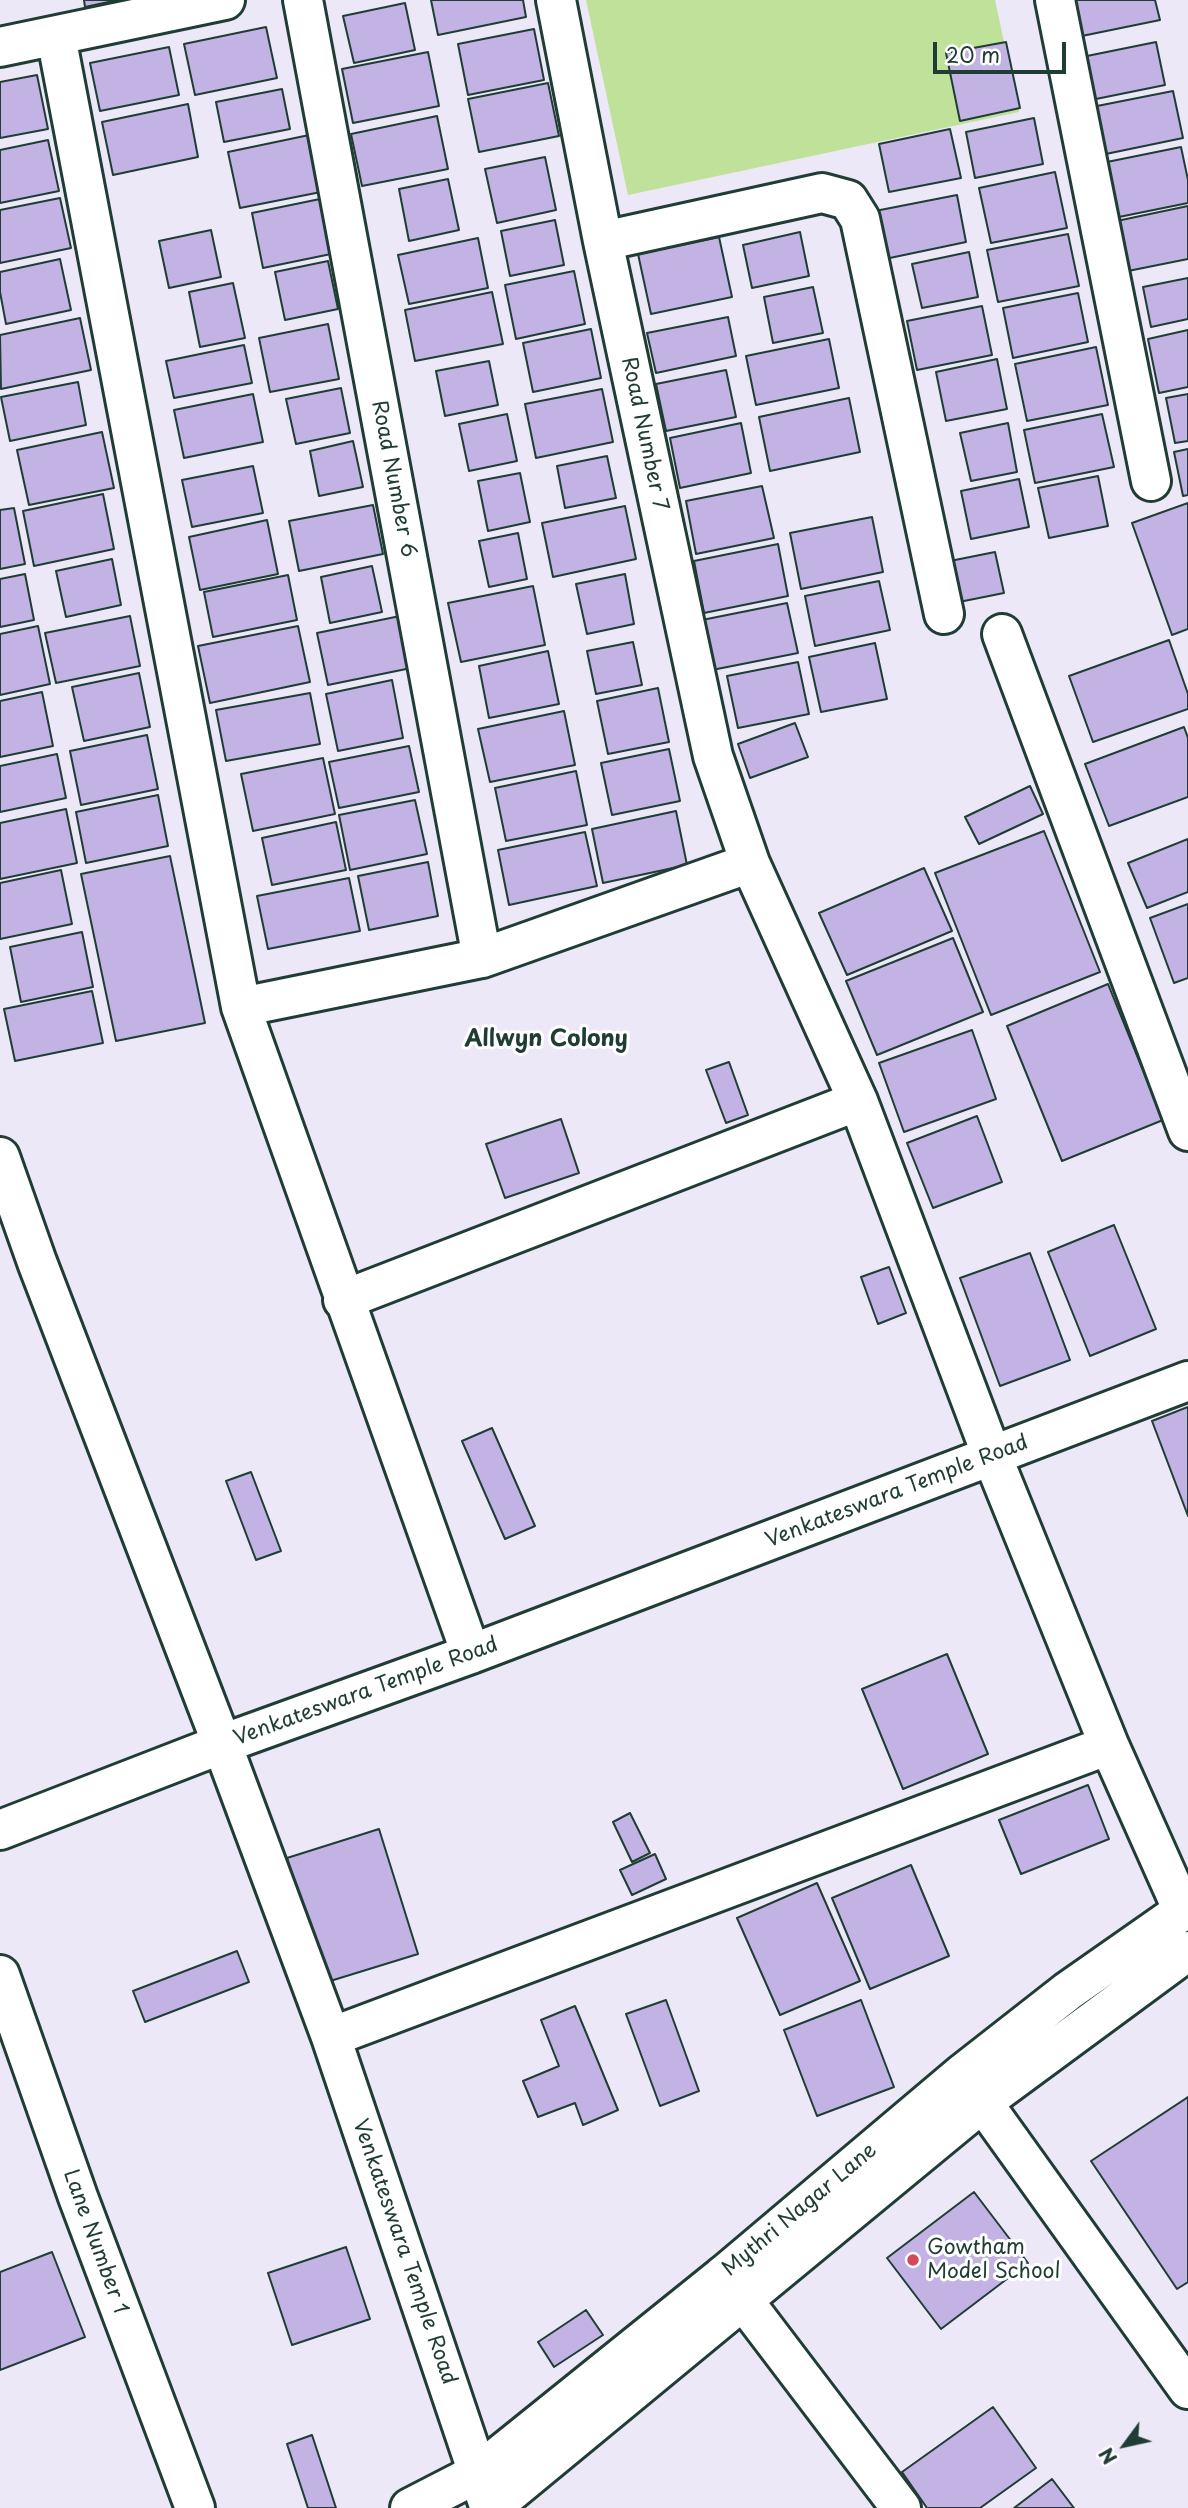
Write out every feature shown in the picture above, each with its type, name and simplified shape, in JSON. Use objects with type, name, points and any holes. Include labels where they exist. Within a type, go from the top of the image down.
[{"type":"street","points":[[0,47],[225,0]]},
{"type":"street","name":"Road Number 6","points":[[303,0],[482,958]]},
{"type":"street","name":"Road Number 7","points":[[555,0],[603,241],[713,756],[750,863],[858,1101],[992,1456],[1109,1745],[1185,1909]]},
{"type":"street","points":[[1055,0],[1151,481]]},
{"type":"street","points":[[56,36],[241,1007],[471,1654]]},
{"type":"street","points":[[603,241],[822,193],[848,200],[860,219],[944,614]]},
{"type":"street","points":[[1002,634],[1188,1131]]},
{"type":"street","points":[[241,1007],[482,958],[750,863]]},
{"type":"street","points":[[343,1300],[858,1101]]},
{"type":"street","points":[[0,1157],[37,1262],[222,1744],[0,1830]]},
{"type":"street","name":"Venkateswara Temple Road","points":[[486,2496],[331,2038],[222,1744],[471,1654],[1188,1381]]},
{"type":"street","points":[[331,2038],[1109,1745]]},
{"type":"street","name":"Mythri Nagar Lane","points":[[410,2508],[486,2496],[972,2088],[1068,1991],[1185,1909]]},
{"type":"street","name":"Mythri Nagar Lane","points":[[972,2088],[1188,1951]]},
{"type":"street","name":"Lane Number 1","points":[[0,1975],[78,2197],[195,2508]]},
{"type":"street","points":[[972,2088],[1188,2389]]},
{"type":"street","points":[[734,2287],[901,2508]]},
{"type":"green space","points":[[586,0],[995,0],[1019,112],[628,195]]},
{"type":"building","points":[[84,0],[118,0],[85,7]]},
{"type":"building","points":[[431,0],[523,0],[526,17],[438,35]]},
{"type":"building","points":[[1069,0],[1155,0],[1160,20],[1077,37]]},
{"type":"building","points":[[405,3],[415,50],[354,63],[343,16]]},
{"type":"building","points":[[266,27],[277,78],[195,95],[184,44]]},
{"type":"building","points":[[534,29],[544,80],[468,95],[458,44]]},
{"type":"building","points":[[1006,42],[1020,108],[960,121],[946,53]]},
{"type":"building","points":[[1156,42],[1165,85],[1091,100],[1082,57]]},
{"type":"building","points":[[169,47],[179,95],[100,111],[90,63]]},
{"type":"building","points":[[428,52],[439,106],[353,123],[342,69]]},
{"type":"building","points":[[37,75],[48,129],[0,138],[0,82]]},
{"type":"building","points":[[548,83],[559,136],[479,152],[468,99]]},
{"type":"building","points":[[282,89],[290,129],[224,142],[216,102]]},
{"type":"building","points":[[1173,91],[1183,138],[1101,155],[1092,107]]},
{"type":"building","points":[[188,104],[198,157],[113,175],[102,122]]},
{"type":"building","points":[[437,116],[448,169],[362,186],[351,134]]},
{"type":"building","points":[[1034,118],[1043,164],[975,178],[966,132]]},
{"type":"building","points":[[950,129],[961,178],[889,192],[879,144]]},
{"type":"building","points":[[314,134],[326,191],[240,208],[228,152]]},
{"type":"building","points":[[48,140],[59,191],[0,203],[0,150]]},
{"type":"building","points":[[1181,147],[1188,180],[1188,203],[1114,218],[1102,163]]},
{"type":"building","points":[[545,157],[556,210],[497,223],[485,169]]},
{"type":"building","points":[[1055,172],[1067,228],[991,243],[979,188]]},
{"type":"building","points":[[448,179],[459,230],[409,241],[399,189]]},
{"type":"building","points":[[957,195],[966,242],[885,259],[875,211]]},
{"type":"building","points":[[60,198],[71,248],[0,263],[0,210]]},
{"type":"building","points":[[320,199],[331,254],[263,268],[252,213]]},
{"type":"building","points":[[1188,206],[1188,259],[1123,272],[1112,222]]},
{"type":"building","points":[[555,220],[564,265],[510,276],[501,231]]},
{"type":"building","points":[[211,230],[221,277],[169,288],[159,241]]},
{"type":"building","points":[[800,232],[809,276],[752,288],[743,245]]},
{"type":"building","points":[[1068,234],[1079,286],[998,302],[987,250]]},
{"type":"building","points":[[719,237],[732,297],[651,314],[638,254]]},
{"type":"building","points":[[478,238],[488,288],[409,304],[398,255]]},
{"type":"building","points":[[969,252],[978,297],[922,308],[912,264]]},
{"type":"building","points":[[60,259],[71,310],[6,324],[0,292],[0,272]]},
{"type":"building","points":[[328,261],[338,309],[285,320],[275,272]]},
{"type":"building","points":[[574,271],[585,324],[516,339],[505,285]]},
{"type":"building","points":[[1188,278],[1188,319],[1151,327],[1143,287]]},
{"type":"building","points":[[233,283],[245,338],[200,347],[189,292]]},
{"type":"building","points":[[813,287],[823,333],[773,343],[764,297]]},
{"type":"building","points":[[492,292],[503,344],[415,361],[405,310]]},
{"type":"building","points":[[1078,293],[1088,342],[1013,358],[1003,308]]},
{"type":"building","points":[[982,306],[992,355],[917,370],[907,321]]},
{"type":"building","points":[[728,317],[736,356],[656,373],[647,333]]},
{"type":"building","points":[[80,318],[91,370],[1,389],[0,335]]},
{"type":"building","points":[[328,324],[339,379],[270,392],[259,338]]},
{"type":"building","points":[[591,329],[601,378],[533,392],[523,343]]},
{"type":"building","points":[[1188,330],[1188,387],[1159,393],[1148,339]]},
{"type":"building","points":[[829,339],[839,388],[756,405],[746,356]]},
{"type":"building","points":[[244,345],[252,383],[174,398],[166,361]]},
{"type":"building","points":[[1096,347],[1108,405],[1027,421],[1015,364]]},
{"type":"building","points":[[997,359],[1007,409],[946,421],[936,372]]},
{"type":"building","points":[[489,361],[498,405],[445,416],[436,371]]},
{"type":"building","points":[[726,370],[736,417],[666,431],[656,384]]},
{"type":"building","points":[[78,382],[86,425],[10,441],[1,397]]},
{"type":"building","points":[[341,388],[350,433],[296,444],[286,399]]},
{"type":"building","points":[[602,389],[613,442],[536,458],[525,404]]},
{"type":"building","points":[[253,394],[263,442],[184,458],[174,410]]},
{"type":"building","points":[[1188,394],[1188,441],[1175,443],[1166,398]]},
{"type":"building","points":[[849,398],[860,452],[770,471],[759,417]]},
{"type":"building","points":[[507,414],[517,461],[469,471],[459,424]]},
{"type":"building","points":[[1102,414],[1114,467],[1035,483],[1024,430]]},
{"type":"building","points":[[741,423],[751,473],[680,488],[670,438]]},
{"type":"building","points":[[1008,423],[1017,472],[971,481],[960,433]]},
{"type":"building","points":[[102,432],[114,488],[29,505],[17,450]]},
{"type":"building","points":[[353,441],[363,487],[319,496],[310,451]]},
{"type":"building","points":[[1188,449],[1188,495],[1183,496],[1174,452]]},
{"type":"building","points":[[607,456],[616,498],[565,508],[557,466]]},
{"type":"building","points":[[253,466],[263,513],[192,527],[182,480]]},
{"type":"building","points":[[520,473],[530,522],[488,531],[478,481]]},
{"type":"building","points":[[1098,476],[1108,526],[1049,538],[1038,488]]},
{"type":"building","points":[[1019,479],[1029,527],[971,539],[961,491]]},
{"type":"building","points":[[762,486],[774,538],[696,554],[686,501]]},
{"type":"building","points":[[103,494],[114,549],[34,566],[23,511]]},
{"type":"building","points":[[1188,503],[1188,629],[1172,635],[1132,523]]},
{"type":"building","points":[[373,505],[383,554],[299,571],[289,521]]},
{"type":"building","points":[[625,506],[636,559],[553,577],[542,523]]},
{"type":"building","points":[[14,508],[25,564],[0,569],[0,510]]},
{"type":"building","points":[[872,517],[883,572],[801,589],[790,533]]},
{"type":"building","points":[[267,520],[278,574],[200,590],[189,537]]},
{"type":"building","points":[[518,533],[527,579],[489,587],[479,541]]},
{"type":"building","points":[[778,544],[788,596],[704,613],[694,561]]},
{"type":"building","points":[[995,552],[1004,593],[949,604],[940,563]]},
{"type":"building","points":[[112,559],[121,605],[66,617],[56,571]]},
{"type":"building","points":[[372,566],[382,612],[330,623],[321,577]]},
{"type":"building","points":[[25,574],[34,620],[0,627],[0,579]]},
{"type":"building","points":[[625,574],[634,624],[587,634],[576,584]]},
{"type":"building","points":[[288,575],[297,620],[213,637],[204,592]]},
{"type":"building","points":[[879,581],[890,630],[815,646],[805,596]]},
{"type":"building","points":[[533,586],[545,645],[461,662],[448,603]]},
{"type":"building","points":[[787,603],[798,653],[707,671],[697,621]]},
{"type":"building","points":[[405,615],[416,667],[328,685],[317,633]]},
{"type":"building","points":[[130,616],[140,666],[56,683],[45,633]]},
{"type":"building","points":[[38,626],[50,684],[0,695],[0,634]]},
{"type":"building","points":[[298,626],[310,682],[210,703],[198,646]]},
{"type":"building","points":[[1169,640],[1188,694],[1188,709],[1093,742],[1069,676]]},
{"type":"building","points":[[633,642],[642,685],[596,694],[587,651]]},
{"type":"building","points":[[875,643],[887,699],[821,712],[809,657]]},
{"type":"building","points":[[548,651],[559,704],[489,718],[479,666]]},
{"type":"building","points":[[798,662],[809,714],[738,728],[727,676]]},
{"type":"building","points":[[139,673],[150,727],[84,741],[72,687]]},
{"type":"building","points":[[392,680],[403,738],[338,751],[326,694]]},
{"type":"building","points":[[658,688],[669,742],[608,754],[597,701]]},
{"type":"building","points":[[42,692],[53,746],[0,757],[0,701]]},
{"type":"building","points":[[310,693],[320,744],[226,761],[216,710]]},
{"type":"building","points":[[564,711],[575,765],[490,782],[478,729]]},
{"type":"building","points":[[795,723],[808,757],[750,778],[738,744]]},
{"type":"building","points":[[1184,727],[1188,738],[1188,797],[1109,826],[1085,764]]},
{"type":"building","points":[[147,735],[158,789],[81,805],[70,751]]},
{"type":"building","points":[[409,746],[419,792],[339,808],[329,762]]},
{"type":"building","points":[[669,749],[680,801],[612,815],[601,763]]},
{"type":"building","points":[[57,754],[66,798],[0,812],[0,766]]},
{"type":"building","points":[[323,758],[335,814],[253,831],[241,774]]},
{"type":"building","points":[[576,771],[587,825],[506,841],[495,788]]},
{"type":"building","points":[[1030,786],[1043,814],[979,844],[965,817]]},
{"type":"building","points":[[158,795],[168,846],[86,863],[76,812]]},
{"type":"building","points":[[415,800],[427,854],[350,870],[339,815]]},
{"type":"building","points":[[66,809],[77,863],[0,879],[0,823]]},
{"type":"building","points":[[676,811],[687,865],[603,883],[592,829]]},
{"type":"building","points":[[336,822],[346,870],[272,885],[262,838]]},
{"type":"building","points":[[1044,831],[1100,972],[991,1015],[935,873]]},
{"type":"building","points":[[585,832],[597,886],[509,905],[498,850]]},
{"type":"building","points":[[1188,839],[1188,892],[1147,908],[1128,863]]},
{"type":"building","points":[[170,856],[205,1023],[116,1041],[81,874]]},
{"type":"building","points":[[428,862],[438,916],[369,930],[358,876]]},
{"type":"building","points":[[924,868],[952,931],[847,975],[819,913]]},
{"type":"building","points":[[61,870],[72,924],[0,939],[0,883]]},
{"type":"building","points":[[349,878],[360,931],[268,949],[257,896]]},
{"type":"building","points":[[1188,904],[1188,978],[1174,983],[1150,918]]},
{"type":"building","points":[[82,932],[93,987],[21,1002],[10,947]]},
{"type":"building","points":[[953,938],[983,1012],[877,1055],[846,981]]},
{"type":"building","points":[[1108,984],[1163,1120],[1062,1161],[1007,1026]]},
{"type":"building","points":[[92,991],[103,1043],[15,1061],[4,1009]]},
{"type":"building","points":[[972,1030],[996,1099],[904,1132],[879,1063]]},
{"type":"building","points":[[729,1062],[748,1115],[726,1123],[706,1070]]},
{"type":"building","points":[[977,1116],[1002,1182],[933,1208],[907,1143]]},
{"type":"building","points":[[561,1119],[579,1173],[505,1198],[486,1144]]},
{"type":"building","points":[[1114,1225],[1156,1329],[1090,1356],[1048,1252]]},
{"type":"building","points":[[1030,1253],[1070,1360],[1000,1386],[960,1278]]},
{"type":"building","points":[[889,1267],[906,1313],[878,1324],[861,1277]]},
{"type":"building","points":[[1188,1407],[1188,1516],[1152,1421]]},
{"type":"building","points":[[492,1428],[535,1526],[505,1539],[462,1441]]},
{"type":"building","points":[[251,1472],[281,1551],[256,1560],[226,1481]]},
{"type":"building","points":[[947,1654],[988,1754],[903,1789],[862,1689]]},
{"type":"building","points":[[1088,1785],[1109,1839],[1021,1874],[999,1820]]},
{"type":"building","points":[[630,1813],[650,1853],[632,1862],[613,1822]]},
{"type":"building","points":[[379,1829],[418,1954],[327,1982],[287,1858]]},
{"type":"building","points":[[655,1854],[666,1879],[632,1895],[620,1870]]},
{"type":"building","points":[[911,1865],[949,1956],[870,1989],[832,1898]]},
{"type":"building","points":[[817,1883],[860,1981],[780,2015],[737,1918]]},
{"type":"building","points":[[237,1951],[249,1982],[145,2022],[133,1991]]},
{"type":"building","points":[[666,2000],[699,2091],[660,2106],[626,2014]]},
{"type":"building","points":[[861,2000],[894,2087],[817,2116],[784,2030]]},
{"type":"building","points":[[575,2006],[618,2110],[583,2125],[575,2103],[538,2117],[523,2081],[559,2066],[541,2020]]},
{"type":"building","points":[[1188,2097],[1188,2282],[1177,2289],[1091,2161]]},
{"type":"building","points":[[974,2192],[1028,2263],[941,2329],[887,2258]]},
{"type":"building","points":[[346,2247],[370,2319],[292,2345],[268,2273]]},
{"type":"building","points":[[52,2252],[85,2337],[0,2370],[0,2272]]},
{"type":"building","points":[[586,2310],[603,2335],[554,2367],[538,2342]]},
{"type":"building","points":[[993,2407],[1036,2468],[980,2508],[927,2508],[902,2472]]},
{"type":"building","points":[[312,2435],[336,2508],[308,2508],[287,2444]]},
{"type":"building","points":[[1052,2479],[1074,2508],[1014,2508]]},
{"type":"place","name":"Gowtham Model School","points":[[913,2260]]},
{"type":"district","name":"Allwyn Colony","points":[[546,1040]]}]
